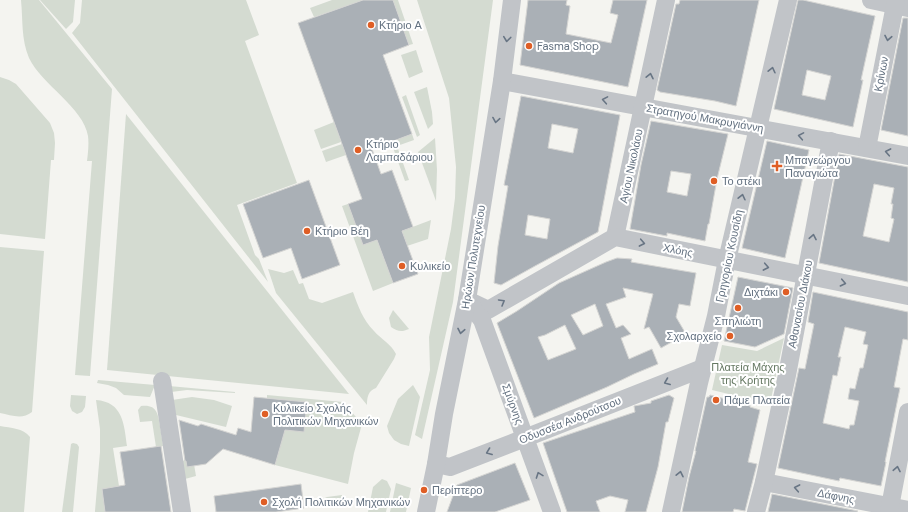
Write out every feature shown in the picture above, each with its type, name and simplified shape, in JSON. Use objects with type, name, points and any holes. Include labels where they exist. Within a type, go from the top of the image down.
[{"type":"street","name":"Ηρώων Πολυτεχνείου","points":[[429,508],[444,414],[467,300],[502,81],[512,0]]},
{"type":"street","name":"Αγίου Νικολάου","points":[[615,237],[666,0]]},
{"type":"street","name":"Γρηγορίου Κουσίδη","points":[[672,512],[727,260],[788,0]]},
{"type":"street","points":[[871,0],[899,4]]},
{"type":"street","name":"Κρίνων","points":[[867,148],[899,4]]},
{"type":"street","name":"Στρατηγού Μακρυγιάννη","points":[[502,81],[908,156]]},
{"type":"street","name":"Αθανασίου Διάκου","points":[[756,512],[787,375],[831,141]]},
{"type":"street","points":[[467,300],[488,310],[615,237]]},
{"type":"street","name":"Χλόης","points":[[615,237],[908,296]]},
{"type":"street","name":"Σμύρνης","points":[[467,300],[482,320],[552,512]]},
{"type":"street","name":"Οδυσσέα Ανδρούτσου","points":[[436,464],[450,467],[703,368]]},
{"type":"street","points":[[162,381],[182,512]]},
{"type":"street","points":[[890,510],[908,412]]},
{"type":"street","name":"Δάφνης","points":[[764,482],[890,510],[908,510]]},
{"type":"green space","points":[[21,0],[39,0],[112,89],[90,376],[75,375],[92,161],[87,161],[88,136],[85,125],[78,115],[43,78],[29,58],[23,37]]},
{"type":"green space","points":[[40,0],[75,0],[73,22],[66,29]]},
{"type":"green space","points":[[82,0],[246,0],[259,35],[245,41],[297,183],[237,205],[255,255],[259,259],[268,282],[72,33],[80,23]]},
{"type":"green space","points":[[332,0],[363,0],[314,17],[310,8]]},
{"type":"green space","points":[[393,0],[398,0],[413,44],[409,45]]},
{"type":"green space","points":[[417,0],[493,0],[453,302],[422,439],[415,435],[430,370],[429,337],[451,229],[455,198],[456,167],[449,98]]},
{"type":"green space","points":[[416,50],[423,72],[409,78],[401,55]]},
{"type":"green space","points":[[0,77],[16,84],[50,123],[54,133],[54,160],[51,160],[45,239],[0,234]]},
{"type":"green space","points":[[427,87],[433,124],[428,129],[414,92]]},
{"type":"green space","points":[[406,95],[420,135],[417,137],[402,97]]},
{"type":"green space","points":[[126,114],[349,394],[107,370]]},
{"type":"green space","points":[[334,122],[341,142],[321,149],[314,130]]},
{"type":"green space","points":[[412,134],[414,140],[397,146],[409,180],[405,181],[391,142]]},
{"type":"green space","points":[[435,138],[437,170],[436,201],[418,152]]},
{"type":"green space","points":[[342,144],[346,155],[326,162],[322,151]]},
{"type":"green space","points":[[348,204],[363,245],[377,240],[393,283],[373,291],[342,206]]},
{"type":"green space","points":[[431,220],[428,239],[407,246],[402,231]]},
{"type":"green space","points":[[0,247],[44,251],[32,412],[24,416],[12,416],[0,413]]},
{"type":"green space","points":[[268,269],[284,273],[293,270],[299,284],[303,283],[309,299],[322,303],[353,292],[359,308],[370,327],[391,347],[396,354],[376,388],[370,393],[367,405],[276,293]]},
{"type":"green space","points":[[393,310],[409,329],[400,331],[391,327],[389,318]]},
{"type":"green space","name":"Πλατεία Μάχης της Κρήτης","points":[[784,338],[770,404],[712,390],[722,345],[757,351]]},
{"type":"green space","points":[[98,380],[155,385],[150,397],[124,395],[116,388],[97,383]]},
{"type":"green space","points":[[413,385],[420,397],[409,446],[394,440],[389,433],[387,426],[398,399]]},
{"type":"green space","points":[[169,386],[235,393],[187,390],[171,392]]},
{"type":"green space","points":[[71,395],[86,396],[85,407],[82,412],[77,414],[72,411],[70,406]]},
{"type":"green space","points":[[267,395],[343,402],[362,424],[354,453],[348,484],[275,465],[263,427],[306,402],[267,398]]},
{"type":"green space","points":[[192,397],[214,400],[232,406],[226,427],[176,415],[172,400]]},
{"type":"green space","points":[[96,400],[112,405],[117,410],[123,422],[127,446],[113,448],[119,486],[102,489],[105,512],[95,512],[100,452],[100,429]]},
{"type":"green space","points":[[141,406],[154,408],[156,411],[163,446],[156,447],[152,421],[140,422],[138,410]]},
{"type":"green space","points":[[0,426],[20,430],[30,437],[24,512],[0,512]]},
{"type":"green space","points":[[71,444],[77,444],[79,447],[73,512],[62,512]]},
{"type":"green space","points":[[192,453],[196,476],[185,479],[182,462]]},
{"type":"green space","points":[[382,479],[387,481],[391,489],[386,512],[368,512],[373,487]]},
{"type":"green space","points":[[396,483],[411,488],[406,512],[390,512]]},
{"type":"green space","points":[[342,495],[341,503],[313,507],[313,503],[327,497]]},
{"type":"building","name":"Κτήριο Λαμπαδάριου","points":[[363,0],[393,0],[409,45],[383,55],[412,134],[372,149],[381,174],[392,170],[413,227],[402,231],[418,274],[393,283],[377,240],[363,245],[348,204],[362,199],[298,23]]},
{"type":"building","points":[[528,0],[567,0],[566,5],[570,6],[566,34],[611,43],[618,15],[610,13],[613,0],[647,0],[628,87],[520,65]]},
{"type":"building","points":[[680,0],[759,0],[736,106],[660,92],[657,90],[676,4],[679,4]]},
{"type":"building","points":[[798,0],[875,16],[861,80],[863,80],[853,127],[774,109]],"holes":[[[807,70],[831,76],[825,100],[802,95]]]},
{"type":"building","points":[[903,18],[908,18],[908,136],[881,130]]},
{"type":"building","points":[[521,96],[620,115],[598,232],[501,285],[494,283],[498,246],[508,186],[504,185]],"holes":[[[552,124],[578,129],[573,153],[548,148]],[[528,215],[550,219],[547,239],[525,235]]]},
{"type":"building","points":[[651,121],[728,134],[717,179],[705,241],[667,233],[667,236],[630,229],[641,165]],"holes":[[[671,171],[691,174],[687,196],[667,192]]]},
{"type":"building","points":[[767,141],[809,150],[785,258],[742,248]]},
{"type":"building","points":[[839,154],[908,167],[908,282],[819,263]],"holes":[[[874,184],[894,188],[891,204],[893,204],[891,218],[894,219],[889,242],[863,236]]]},
{"type":"building","name":"Κτήριο Βέη","points":[[309,180],[340,265],[302,279],[291,248],[263,258],[243,204]]},
{"type":"building","points":[[617,258],[632,259],[631,262],[696,273],[690,306],[679,304],[676,317],[686,334],[661,348],[649,327],[644,329],[653,294],[623,288],[626,297],[606,304],[616,328],[623,325],[631,334],[621,338],[629,359],[652,349],[658,364],[534,418],[497,323],[559,283]],"holes":[[[595,304],[603,326],[583,335],[571,315]],[[565,325],[576,349],[548,360],[538,337]]]},
{"type":"building","points":[[738,277],[793,288],[784,334],[755,347],[724,341]]},
{"type":"building","points":[[813,292],[908,312],[908,340],[903,339],[894,387],[900,388],[881,486],[840,478],[839,481],[778,468],[799,368],[805,369],[814,324],[808,322]],"holes":[[[845,327],[866,332],[863,344],[868,345],[863,368],[860,368],[855,389],[850,388],[848,399],[859,401],[854,425],[850,425],[849,429],[823,423],[833,375],[837,376],[841,357],[838,357]]]},
{"type":"building","points":[[669,395],[674,398],[668,422],[666,422],[658,467],[646,512],[625,512],[628,500],[610,496],[596,501],[600,512],[567,512],[543,443],[635,412],[634,406],[651,403],[651,401]]},
{"type":"building","points":[[710,395],[750,405],[750,407],[760,410],[748,462],[757,464],[745,511],[734,509],[733,512],[682,512],[707,397]]},
{"type":"building","points":[[254,397],[307,402],[304,432],[285,430],[275,465],[223,449],[206,464],[187,467],[179,420],[198,426],[201,424],[236,435],[238,428],[251,432]]},
{"type":"building","points":[[161,446],[171,512],[105,512],[102,489],[125,485],[120,452]]},
{"type":"building","points":[[515,463],[530,500],[495,512],[447,512],[457,485]]},
{"type":"building","points":[[301,484],[304,508],[276,512],[216,512],[214,496]]},
{"type":"building","points":[[772,494],[858,511],[768,512]]},
{"type":"place","name":"Κτήριο Α","points":[[371,25]]},
{"type":"place","name":"Fasma Shop","points":[[529,46]]},
{"type":"place","name":"Κτήριο Λαμπαδάριου","points":[[358,150]]},
{"type":"place","name":"Μπαγεώργου Παναγιώτα","points":[[777,166]]},
{"type":"place","name":"Το στέκι","points":[[714,181]]},
{"type":"place","name":"Κτήριο Βέη","points":[[307,231]]},
{"type":"place","name":"Κυλικείο","points":[[402,266]]},
{"type":"place","name":"Διχτάκι","points":[[786,292]]},
{"type":"place","name":"Σπηλιώτη","points":[[738,308]]},
{"type":"place","name":"Σχολαρχείο","points":[[730,336]]},
{"type":"place","name":"Πάμε Πλατεία","points":[[716,400]]},
{"type":"place","name":"Κυλικείο Σχολής Πολιτικών Μηχανικών","points":[[265,414]]},
{"type":"place","name":"Περίπτερο","points":[[424,490]]},
{"type":"place","name":"Σχολή Πολιτικών Μηχανικών","points":[[264,502]]}]
